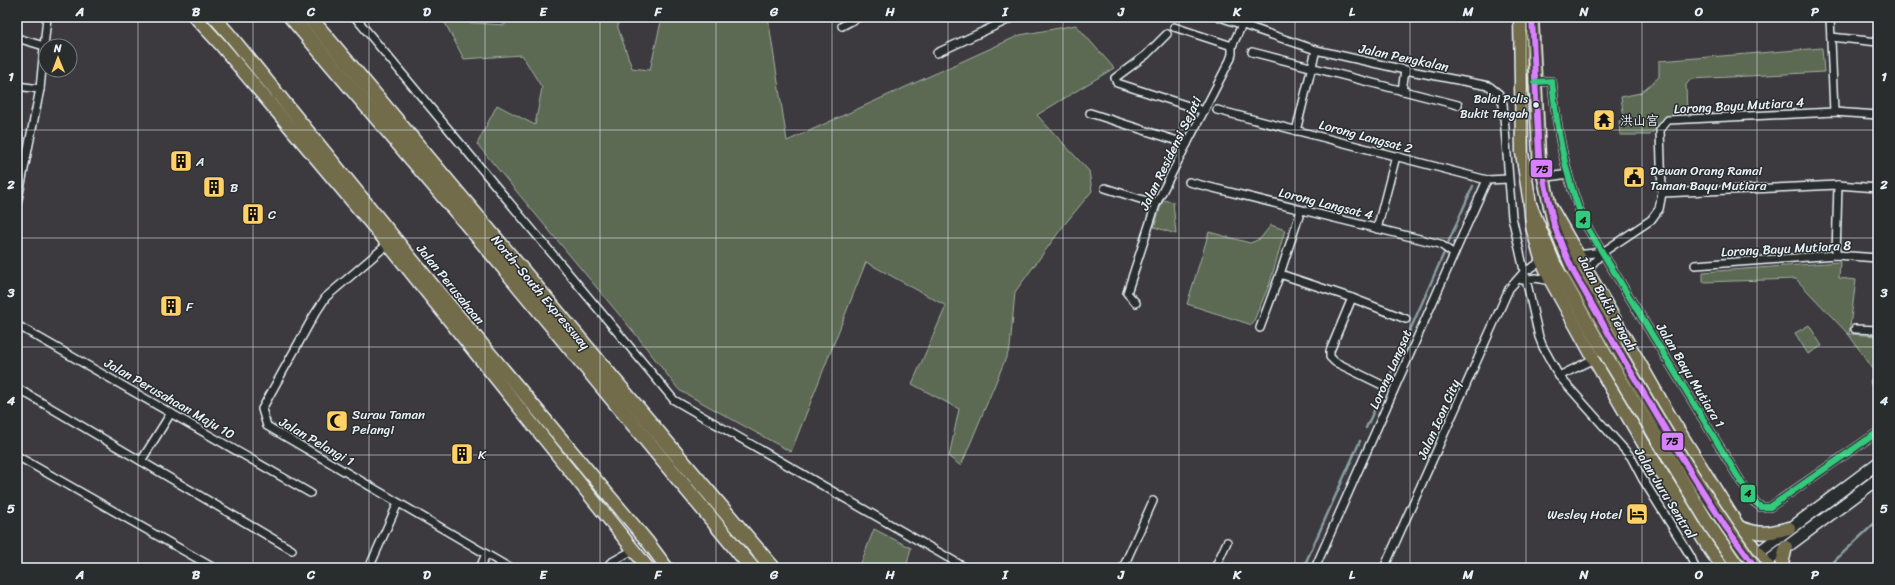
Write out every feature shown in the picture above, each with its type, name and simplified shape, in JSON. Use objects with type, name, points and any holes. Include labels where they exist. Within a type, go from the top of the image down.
[{"type":"highway","name":"North–South Expressway","points":[[291,17],[495,257],[752,568]]},
{"type":"highway","name":"North–South Expressway","points":[[309,17],[465,200],[667,445],[773,568]]},
{"type":"main road","name":"Jalan Perusahaan","points":[[195,17],[220,44],[388,244],[648,568]]},
{"type":"main road","name":"Jalan Perusahaan","points":[[214,17],[436,289],[647,541],[667,568]]},
{"type":"main road","name":"Jalan Bukit Tengah","points":[[1520,17],[1522,153],[1530,204],[1554,263],[1604,352],[1710,526],[1739,568]]},
{"type":"main road","name":"Jalan Bukit Tengah","points":[[1532,17],[1539,156],[1542,178],[1554,225],[1574,272],[1615,345],[1693,476],[1725,526],[1761,564]]},
{"type":"main road","points":[[1530,204],[1532,227],[1541,259],[1551,281],[1594,360],[1652,458],[1712,553],[1724,568]]},
{"type":"main road","points":[[1550,206],[1672,420],[1761,564]]},
{"type":"main road","points":[[1761,564],[1789,528],[1878,462]]},
{"type":"main road","points":[[1739,568],[1761,564],[1878,479]]},
{"type":"main road","points":[[1699,532],[1715,540],[1725,538],[1731,530],[1729,512]]},
{"type":"main road","points":[[1738,526],[1761,534],[1769,534],[1789,528]]},
{"type":"main road","points":[[1781,568],[1786,547]]},
{"type":"main road","points":[[1712,553],[1712,568]]},
{"type":"street","points":[[45,38],[47,17]]},
{"type":"street","points":[[355,17],[674,400],[966,568]]},
{"type":"street","points":[[842,26],[859,17]]},
{"type":"street","points":[[937,53],[1014,17]]},
{"type":"street","name":"Jalan Pengkalan","points":[[1220,17],[1316,50],[1405,70],[1489,86],[1499,94],[1505,112],[1508,178],[1512,217],[1526,280]]},
{"type":"street","points":[[1830,17],[1834,112]]},
{"type":"street","name":"Jalan Residensi Sejati","points":[[1136,303],[1127,293],[1156,204],[1230,60],[1232,46],[1242,25]]},
{"type":"street","points":[[1174,27],[1232,46]]},
{"type":"street","points":[[1167,34],[1146,55],[1115,78],[1117,83],[1204,111]]},
{"type":"street","points":[[1830,37],[1878,42]]},
{"type":"street","points":[[17,38],[38,44]]},
{"type":"street","points":[[1296,131],[1316,50]]},
{"type":"street","points":[[1252,52],[1458,105]]},
{"type":"street","points":[[1402,91],[1405,70]]},
{"type":"street","points":[[17,204],[41,78]]},
{"type":"street","name":"Jalan Bayu Mutiara 1","points":[[1535,82],[1552,81],[1558,134],[1568,174],[1584,222],[1752,500],[1761,507],[1770,507],[1878,432]]},
{"type":"street","points":[[17,86],[40,89]]},
{"type":"street","name":"Lorong Langsat 2","points":[[1217,110],[1487,180],[1508,178]]},
{"type":"street","name":"Lorong Bayu Mutiara 4","points":[[1586,271],[1603,252],[1651,220],[1659,209],[1662,193],[1660,130],[1668,120],[1834,112],[1878,115]]},
{"type":"street","points":[[1090,113],[1187,144]]},
{"type":"street","points":[[1377,229],[1396,156]]},
{"type":"street","points":[[1542,178],[1568,174]]},
{"type":"street","name":"Lorong Langsat","points":[[1315,568],[1487,180]]},
{"type":"street","name":"Lorong Langsat 4","points":[[1189,182],[1440,244],[1454,254]]},
{"type":"street","points":[[1662,193],[1838,185],[1878,188]]},
{"type":"street","points":[[1836,255],[1838,185]]},
{"type":"street","points":[[1105,188],[1156,204]]},
{"type":"street","points":[[1260,328],[1301,210]]},
{"type":"street","name":"Jalan Pelangi 1","points":[[388,244],[326,297],[313,317],[262,409],[267,426],[510,568]]},
{"type":"street","name":"Lorong Bayu Mutiara 4","points":[[1577,255],[1603,252]]},
{"type":"street","name":"Lorong Bayu Mutiara 8","points":[[1695,265],[1836,255],[1878,258]]},
{"type":"street","name":"Jalan Icon City","points":[[1384,568],[1506,296],[1524,272],[1536,265],[1541,259]]},
{"type":"street","points":[[1280,274],[1352,298],[1406,319]]},
{"type":"street","points":[[1515,282],[1536,278],[1551,281]]},
{"type":"street","name":"Jalan Juru Sentral","points":[[1526,280],[1539,337],[1559,376],[1631,457],[1691,557],[1696,568]]},
{"type":"street","points":[[1352,298],[1330,351],[1330,357],[1336,362],[1380,384]]},
{"type":"street","name":"Jalan Perusahaan Maju 10","points":[[17,325],[310,492]]},
{"type":"street","points":[[1855,329],[1878,330]]},
{"type":"street","points":[[1559,376],[1594,360]]},
{"type":"street","points":[[17,388],[292,550]]},
{"type":"street","points":[[141,461],[171,413]]},
{"type":"street","points":[[17,456],[214,568]]},
{"type":"street","points":[[1123,568],[1153,501]]},
{"type":"street","points":[[369,568],[398,503]]},
{"type":"street","points":[[1215,568],[1227,542]]},
{"type":"street","points":[[607,568],[610,563],[633,550]]},
{"type":"street","points":[[480,568],[486,554]]},
{"type":"green space","points":[[505,17],[618,17],[618,28],[632,68],[650,70],[662,17],[768,17],[787,141],[1020,35],[1076,25],[1114,68],[1037,115],[1089,171],[1092,191],[1064,225],[1015,292],[1010,348],[961,466],[949,457],[959,409],[912,384],[946,306],[866,262],[791,452],[679,390],[637,336],[477,144],[497,105],[535,125],[542,88],[522,55],[464,59],[444,21],[505,25]]},
{"type":"green space","points":[[1822,48],[1824,72],[1691,79],[1686,85],[1687,114],[1668,116],[1650,135],[1620,135],[1619,121],[1624,118],[1621,97],[1640,93],[1659,77],[1659,61]]},
{"type":"green space","points":[[1163,200],[1173,202],[1176,234],[1154,227]]},
{"type":"green space","points":[[1271,225],[1285,230],[1270,283],[1252,325],[1187,304],[1209,232],[1250,243],[1260,239]]},
{"type":"green space","points":[[1840,262],[1839,278],[1856,280],[1849,334],[1878,336],[1878,376],[1849,335],[1796,279],[1703,282],[1703,272]]},
{"type":"green space","points":[[1809,325],[1822,346],[1808,354],[1795,333]]},
{"type":"green space","points":[[874,529],[911,548],[906,568],[859,568]]},
{"type":"waterway","points":[[1448,243],[1473,186]]},
{"type":"waterway","points":[[1388,380],[1444,253]]},
{"type":"waterway","points":[[1366,428],[1383,391]]},
{"type":"waterway","points":[[1307,568],[1305,564],[1360,441]]},
{"type":"waterway","points":[[1827,568],[1878,520]]},
{"type":"transit line","name":"75","points":[[1532,17],[1539,156],[1554,225],[1564,251],[1574,273],[1615,345],[1693,476],[1725,526],[1756,568]]},
{"type":"transit line","name":"4","points":[[1535,82],[1552,81],[1556,117],[1563,153],[1577,205],[1584,222],[1752,500],[1761,507],[1770,507],[1878,432]]},
{"type":"place","name":"Balai Polis Bukit Tengah","points":[[1536,105]]},
{"type":"place","name":"洪山宫","points":[[1604,120]]},
{"type":"place","name":"A","points":[[181,161]]},
{"type":"place","name":"Dewan Orang Ramai Taman Bayu Mutiara","points":[[1634,177]]},
{"type":"place","name":"B","points":[[214,187]]},
{"type":"place","name":"C","points":[[253,214]]},
{"type":"place","name":"F","points":[[171,306]]},
{"type":"place","name":"Surau Taman Pelangi","points":[[337,421]]},
{"type":"place","name":"K","points":[[462,454]]},
{"type":"place","name":"Wesley Hotel","points":[[1637,514]]}]
